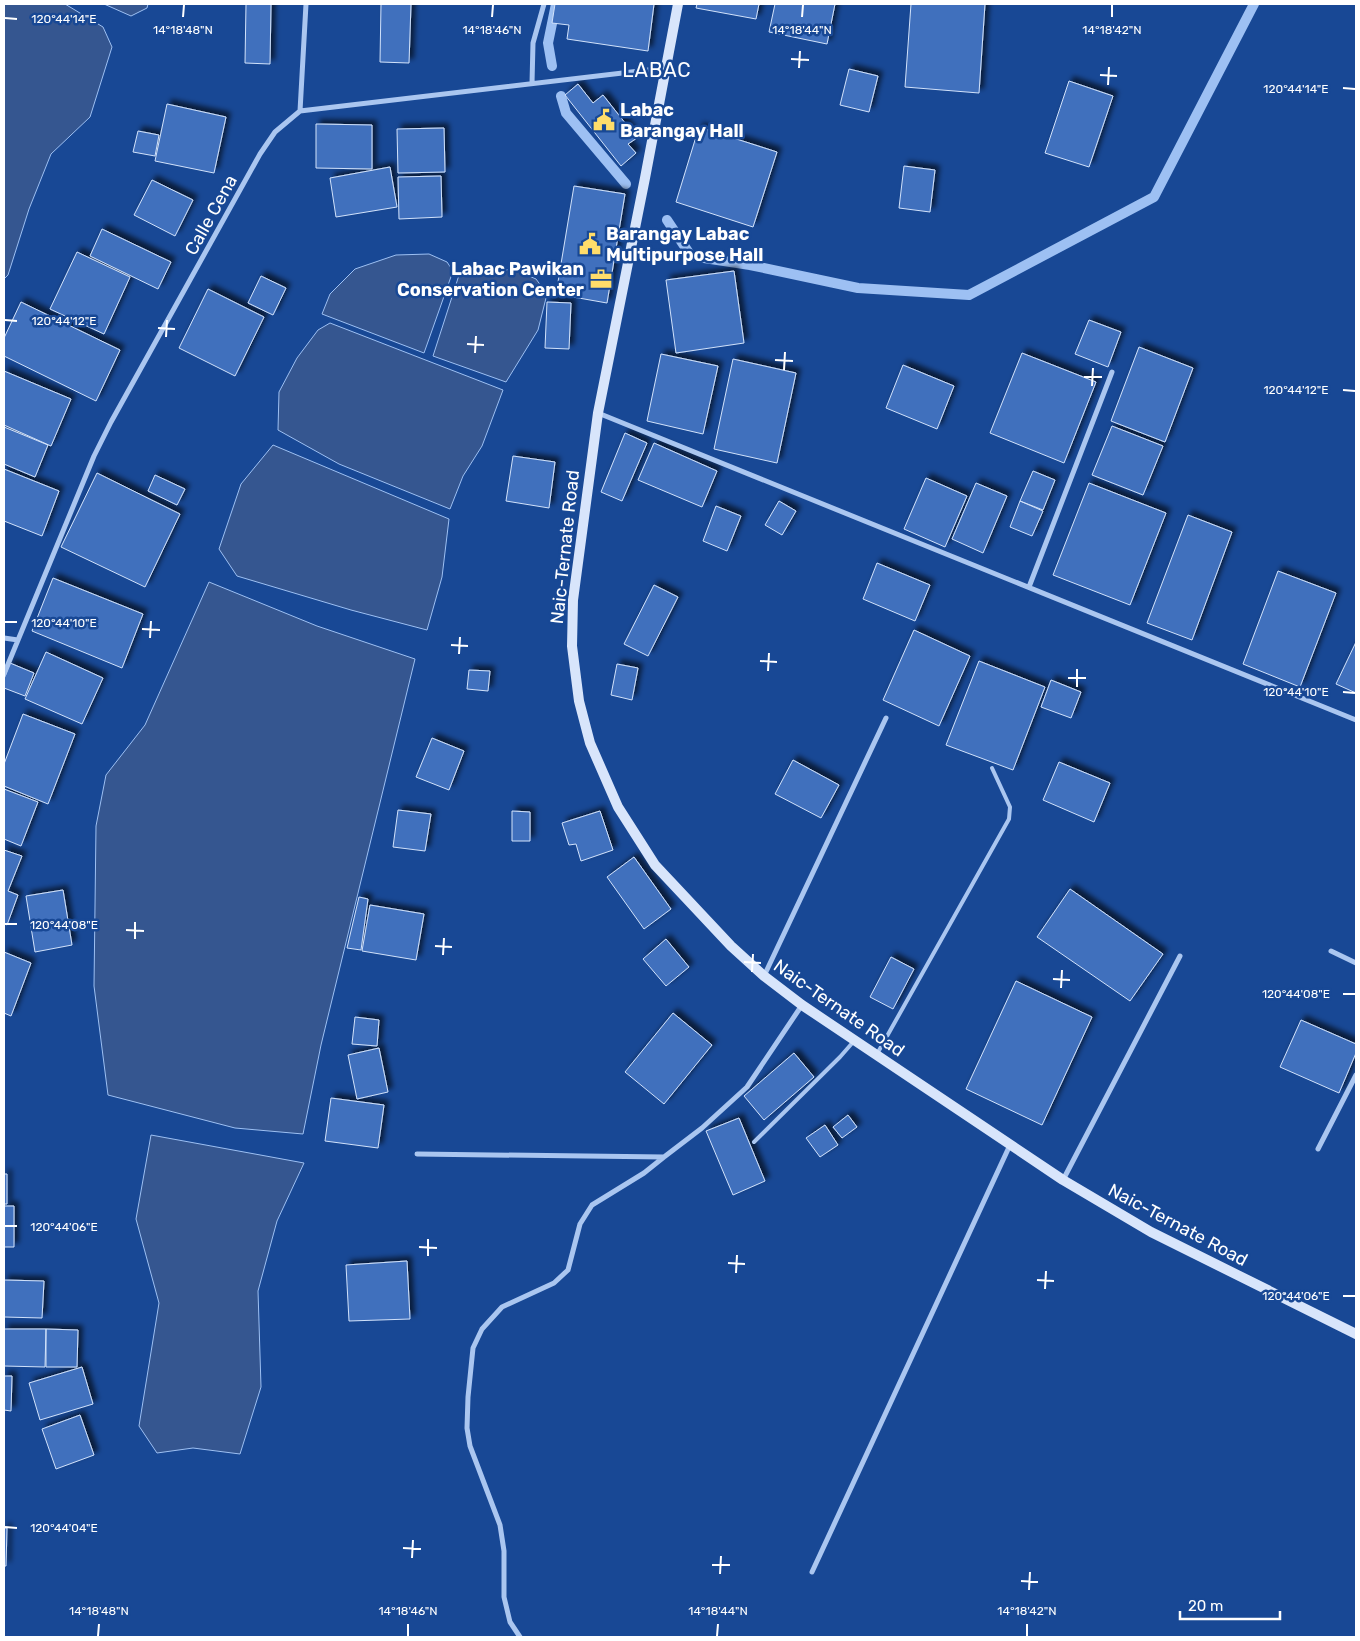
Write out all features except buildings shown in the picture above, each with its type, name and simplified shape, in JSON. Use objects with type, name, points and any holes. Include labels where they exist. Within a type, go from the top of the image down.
[{"type":"main road","name":"Naic-Ternate Road","points":[[678,4],[598,413],[573,600],[572,646],[578,701],[590,743],[618,807],[655,865],[731,946],[764,976],[802,1005],[1063,1180],[1151,1232],[1356,1334]]},
{"type":"street","points":[[306,4],[300,111],[665,68]]},
{"type":"street","points":[[532,83],[533,43],[544,4]]},
{"type":"street","name":"Calle Cena","points":[[4,674],[94,456],[111,422],[260,154],[275,132],[300,111]]},
{"type":"street","points":[[1029,587],[1112,372]]},
{"type":"street","points":[[598,413],[1356,720]]},
{"type":"street","points":[[4,638],[18,640]]},
{"type":"street","points":[[764,976],[886,718]]},
{"type":"street","points":[[1331,951],[1356,963]]},
{"type":"street","points":[[1063,1180],[1180,956]]},
{"type":"street","points":[[520,1637],[510,1622],[504,1597],[504,1551],[500,1525],[470,1446],[468,1397],[473,1348],[482,1329],[502,1307],[554,1283],[568,1270],[580,1224],[592,1205],[644,1173],[702,1128],[747,1087],[802,1005]]},
{"type":"street","points":[[1318,1149],[1356,1075]]},
{"type":"street","points":[[812,1572],[1010,1145]]},
{"type":"street","points":[[417,1154],[664,1157]]},
{"type":"lane","points":[[876,1056],[1009,819],[1010,807],[992,768]]},
{"type":"lane","points":[[754,1142],[854,1041]]},
{"type":"water","points":[[4,4],[65,4],[103,27],[112,47],[90,117],[51,154],[29,209],[8,275],[4,279]]},
{"type":"water","points":[[104,4],[148,4],[147,8],[131,16]]},
{"type":"water","points":[[429,254],[447,262],[453,271],[424,353],[322,314],[330,294],[355,269],[396,255]]},
{"type":"water","points":[[513,269],[536,279],[547,294],[538,330],[506,382],[433,356],[460,272],[477,274]]},
{"type":"water","points":[[330,323],[503,390],[482,446],[463,476],[450,509],[339,464],[278,430],[279,392],[297,358],[318,330]]},
{"type":"water","points":[[273,445],[449,519],[442,577],[427,630],[351,610],[237,576],[219,549],[241,484]]},
{"type":"water","points":[[209,582],[317,626],[415,659],[321,1045],[303,1134],[235,1128],[108,1095],[94,986],[96,826],[106,775],[145,725]]},
{"type":"water","points":[[151,1135],[304,1163],[277,1221],[258,1291],[261,1387],[240,1454],[193,1448],[157,1453],[139,1426],[159,1303],[136,1219]]},
{"type":"waterway","points":[[552,66],[548,43],[556,4]]},
{"type":"waterway","points":[[667,220],[691,256],[750,265],[858,288],[969,295],[1154,197],[1254,4]]},
{"type":"waterway","points":[[561,96],[566,113],[626,184]]},
{"type":"place","name":"Labac Barangay Hall","points":[[604,120]]},
{"type":"place","name":"Barangay Labac Multipurpose Hall","points":[[590,244]]},
{"type":"place","name":"Labac Pawikan Conservation Center","points":[[601,279]]},
{"type":"district","name":"LABAC","points":[[657,70]]}]
